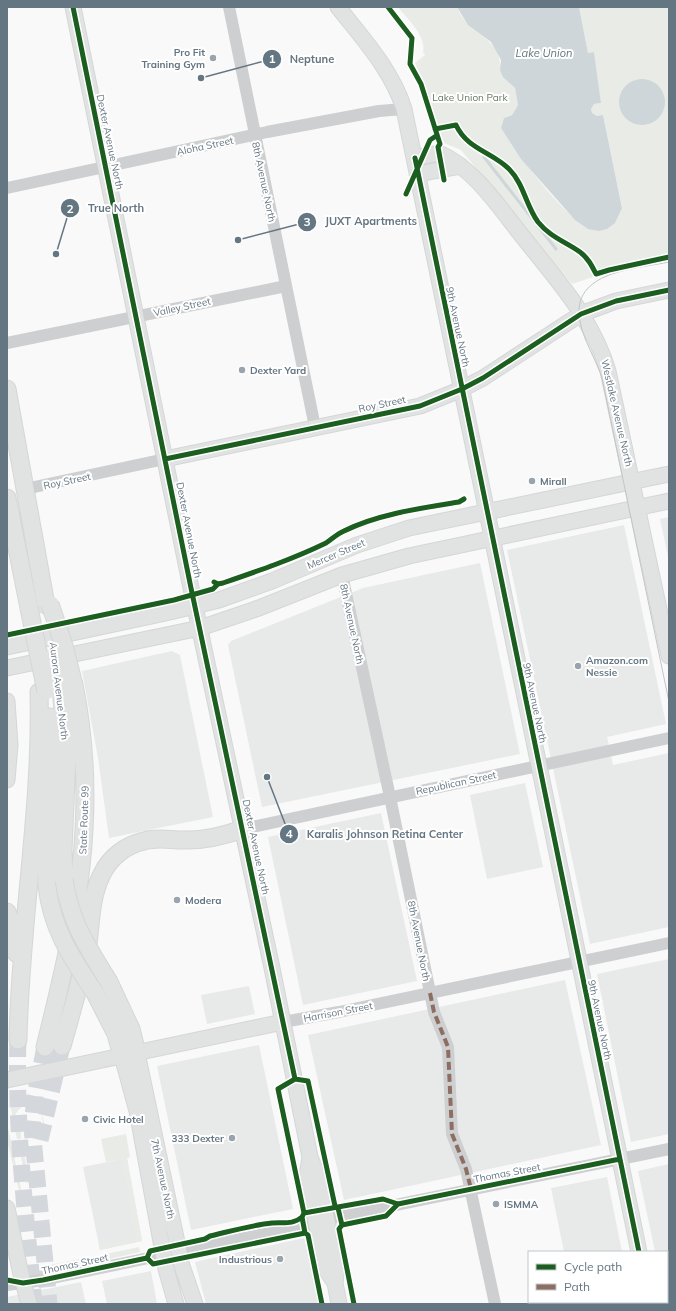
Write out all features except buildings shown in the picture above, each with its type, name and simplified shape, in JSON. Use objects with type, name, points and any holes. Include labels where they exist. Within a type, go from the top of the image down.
[{"type":"highway","name":"Aurora Avenue North","points":[[7,389],[47,601],[55,689],[67,757],[63,850],[64,880],[71,915],[78,931],[109,982],[131,1029],[129,1055]]},
{"type":"highway","name":"Aurora Avenue North","points":[[7,498],[37,652]]},
{"type":"highway","name":"State Route 99","points":[[37,652],[55,689],[81,726],[85,774],[84,848],[72,931],[45,1047]]},
{"type":"highway","name":"Aurora Avenue North","points":[[55,689],[50,721],[53,773],[47,834],[47,886],[52,914],[62,940],[95,993],[116,1034],[129,1055]]},
{"type":"highway","name":"State Route 99","points":[[18,1040],[20,982],[39,778],[55,689]]},
{"type":"highway","points":[[62,1046],[86,952],[95,892],[103,872],[109,863],[125,849],[145,840],[162,838],[198,840],[213,838],[243,829]]},
{"type":"highway","points":[[7,912],[12,926],[20,982]]},
{"type":"main road","name":"Dexter Avenue North","points":[[73,7],[195,606],[283,1022],[310,1157],[307,1177],[322,1221],[326,1268],[335,1283],[339,1304]]},
{"type":"main road","points":[[338,7],[388,73],[400,95],[414,158]]},
{"type":"main road","name":"Westlake Avenue North","points":[[414,158],[439,153],[461,166],[480,185],[552,274],[581,314],[603,355],[608,371],[638,507],[669,656]]},
{"type":"main road","name":"9th Avenue North","points":[[414,158],[639,1251]]},
{"type":"main road","points":[[418,174],[461,166]]},
{"type":"main road","points":[[581,314],[616,301],[669,290]]},
{"type":"main road","name":"Roy Street","points":[[165,459],[420,406],[462,389],[483,378],[581,314]]},
{"type":"main road","name":"Mercer Street","points":[[7,646],[195,606],[272,581],[374,539],[409,528],[669,474]]},
{"type":"main road","points":[[7,668],[200,628],[256,609],[342,575],[409,556],[669,501]]},
{"type":"main road","points":[[7,701],[10,745],[7,780]]},
{"type":"main road","name":"Harrison Street","points":[[7,1080],[283,1022]]},
{"type":"main road","name":"7th Avenue North","points":[[129,1055],[178,1251],[195,1304]]},
{"type":"main road","name":"7th Avenue North","points":[[129,1055],[164,1255],[176,1304]]},
{"type":"main road","points":[[7,1208],[29,1304]]},
{"type":"street","name":"8th Avenue North","points":[[229,7],[315,427]]},
{"type":"street","name":"Aloha Street","points":[[7,188],[255,135],[379,111],[404,109]]},
{"type":"street","name":"Valley Street","points":[[7,343],[286,286]]},
{"type":"street","name":"Roy Street","points":[[25,489],[165,459]]},
{"type":"street","name":"8th Avenue North","points":[[342,575],[390,797],[434,1012],[448,1047],[452,1134],[466,1168],[495,1304]]},
{"type":"street","name":"Republican Street","points":[[243,829],[669,738]]},
{"type":"street","name":"Harrison Street","points":[[283,1022],[669,943]]},
{"type":"street","name":"Thomas Street","points":[[178,1251],[669,1149]]},
{"type":"street","name":"Thomas Street","points":[[7,1285],[164,1255]]},
{"type":"shaded area","points":[[669,517],[669,561],[660,519]]},
{"type":"shaded area","points":[[624,525],[666,724],[607,737],[613,765],[669,753],[669,927],[590,944],[507,550]]},
{"type":"shaded area","points":[[480,563],[520,754],[262,807],[228,645],[231,641],[363,588]]},
{"type":"shaded area","points":[[172,651],[180,655],[213,817],[109,838],[98,758],[82,671]]},
{"type":"shaded area","points":[[525,783],[543,867],[487,879],[470,795]]},
{"type":"shaded area","points":[[381,813],[417,981],[303,1005],[268,837]]},
{"type":"shaded area","points":[[669,959],[669,1134],[631,1142],[597,974]]},
{"type":"shaded area","points":[[565,980],[601,1145],[344,1200],[308,1035]]},
{"type":"shaded area","points":[[249,986],[255,1014],[207,1024],[201,995]]},
{"type":"shaded area","name":"333 Dexter","points":[[259,1045],[293,1209],[191,1230],[157,1066]]},
{"type":"shaded area","points":[[127,1158],[142,1241],[100,1250],[83,1167]]},
{"type":"shaded area","points":[[669,1164],[669,1304],[666,1304],[668,1303],[668,1251],[655,1251],[638,1171]]},
{"type":"shaded area","points":[[607,1177],[622,1251],[564,1251],[551,1188]]},
{"type":"shaded area","points":[[304,1238],[320,1304],[206,1304],[195,1262]]},
{"type":"shaded area","points":[[151,1271],[157,1304],[107,1304],[102,1281]]},
{"type":"shaded area","points":[[81,1282],[86,1304],[7,1304],[7,1297]]},
{"type":"green space","name":"Lake Union Park","points":[[398,7],[457,7],[468,24],[496,50],[500,70],[515,88],[518,105],[512,115],[504,118],[501,128],[552,196],[576,220],[588,229],[622,207],[603,115],[597,116],[592,113],[591,109],[594,104],[601,103],[594,52],[588,53],[579,7],[669,7],[669,259],[605,273],[572,284],[461,150],[444,143],[425,85],[415,63],[425,55],[423,52],[422,40],[415,28]]},
{"type":"green space","points":[[39,1097],[46,1133],[40,1135],[43,1121],[39,1106],[34,1099]]},
{"type":"green space","points":[[25,1100],[24,1106],[20,1108],[15,1118],[16,1125],[21,1131],[21,1139],[17,1139],[10,1104]]},
{"type":"green space","points":[[7,1123],[23,1198],[21,1199],[7,1140]]},
{"type":"green space","points":[[126,1134],[130,1157],[127,1158],[142,1241],[100,1250],[99,1246],[136,1238],[128,1198],[123,1159],[106,1162],[101,1139]]},
{"type":"green space","points":[[19,1147],[23,1147],[29,1182],[26,1183]]},
{"type":"green space","points":[[139,1247],[140,1252],[105,1260],[101,1255]]},
{"type":"green space","points":[[90,1257],[91,1263],[46,1272],[45,1266]]},
{"type":"water","name":"Lake Union","points":[[457,7],[579,7],[588,53],[594,52],[601,103],[594,104],[591,109],[592,113],[597,116],[603,115],[622,208],[615,223],[607,229],[599,231],[588,229],[575,220],[521,159],[501,128],[504,118],[512,115],[518,105],[515,88],[503,77],[500,70],[501,60],[491,42],[468,25]]},
{"type":"water","points":[[637,79],[647,79],[655,83],[661,89],[665,97],[665,107],[661,115],[655,121],[647,125],[637,125],[629,121],[623,115],[619,107],[619,97],[623,89],[629,83]]},
{"type":"waterway","points":[[484,157],[556,249]]},
{"type":"tunnel","points":[[18,1040],[18,1106],[34,1304]]},
{"type":"tunnel","points":[[40,1140],[62,1046]]},
{"type":"tunnel","points":[[45,1047],[35,1096],[32,1128],[49,1304]]},
{"type":"tram line","points":[[669,262],[608,275],[595,282],[585,292],[580,304],[580,321],[582,328],[602,378],[669,702]]},
{"type":"marked path","points":[[430,993],[434,1012],[448,1047],[452,1134],[466,1169],[471,1189]]},
{"type":"cycle path","points":[[73,7],[191,588],[295,1079]]},
{"type":"cycle path","points":[[388,7],[412,38],[410,64],[421,84],[440,144],[438,147],[444,180]]},
{"type":"cycle path","points":[[435,129],[456,125],[461,133],[473,145],[495,158],[509,169],[522,188],[538,222],[548,232],[583,254],[590,262],[596,274],[669,257]]},
{"type":"cycle path","points":[[406,194],[430,140],[436,136]]},
{"type":"cycle path","points":[[415,158],[639,1251]]},
{"type":"cycle path","points":[[165,459],[420,406],[462,389],[483,378],[581,314],[616,301],[669,290]]},
{"type":"cycle path","points":[[214,582],[218,584],[223,583],[288,560],[326,543],[344,531],[371,520],[400,512],[459,502],[464,499]]},
{"type":"cycle path","points":[[7,635],[174,600],[213,589],[218,584]]},
{"type":"cycle path","points":[[322,1304],[308,1235],[305,1233],[302,1217],[304,1213],[278,1089],[295,1079],[308,1081],[335,1206]]},
{"type":"cycle path","points":[[304,1213],[383,1199],[398,1204],[620,1159]]},
{"type":"cycle path","points":[[342,1225],[386,1216],[398,1204]]},
{"type":"cycle path","points":[[338,1208],[342,1225],[339,1229],[354,1304]]},
{"type":"cycle path","points":[[147,1258],[150,1251],[205,1239],[210,1236],[249,1227],[272,1223],[288,1223],[299,1220],[302,1217]]},
{"type":"cycle path","points":[[147,1258],[153,1264],[305,1233]]},
{"type":"cycle path","points":[[7,1280],[23,1283],[43,1280],[147,1258]]},
{"type":"place","name":"Pro Fit Training Gym","points":[[213,58]]},
{"type":"place","name":"Neptune","points":[[201,78]]},
{"type":"place","name":"JUXT Apartments","points":[[238,240]]},
{"type":"place","name":"True North","points":[[56,254]]},
{"type":"place","name":"Dexter Yard","points":[[242,370]]},
{"type":"place","name":"Mirall","points":[[532,481]]},
{"type":"place","name":"Amazon.com Nessie","points":[[578,666]]},
{"type":"place","name":"Karalis Johnson Retina Center","points":[[267,777]]},
{"type":"place","name":"Modera","points":[[177,900]]},
{"type":"place","name":"Civic Hotel","points":[[85,1119]]},
{"type":"place","name":"333 Dexter","points":[[232,1138]]},
{"type":"place","name":"ISMMA","points":[[496,1204]]},
{"type":"place","name":"Industrious","points":[[280,1259]]}]
